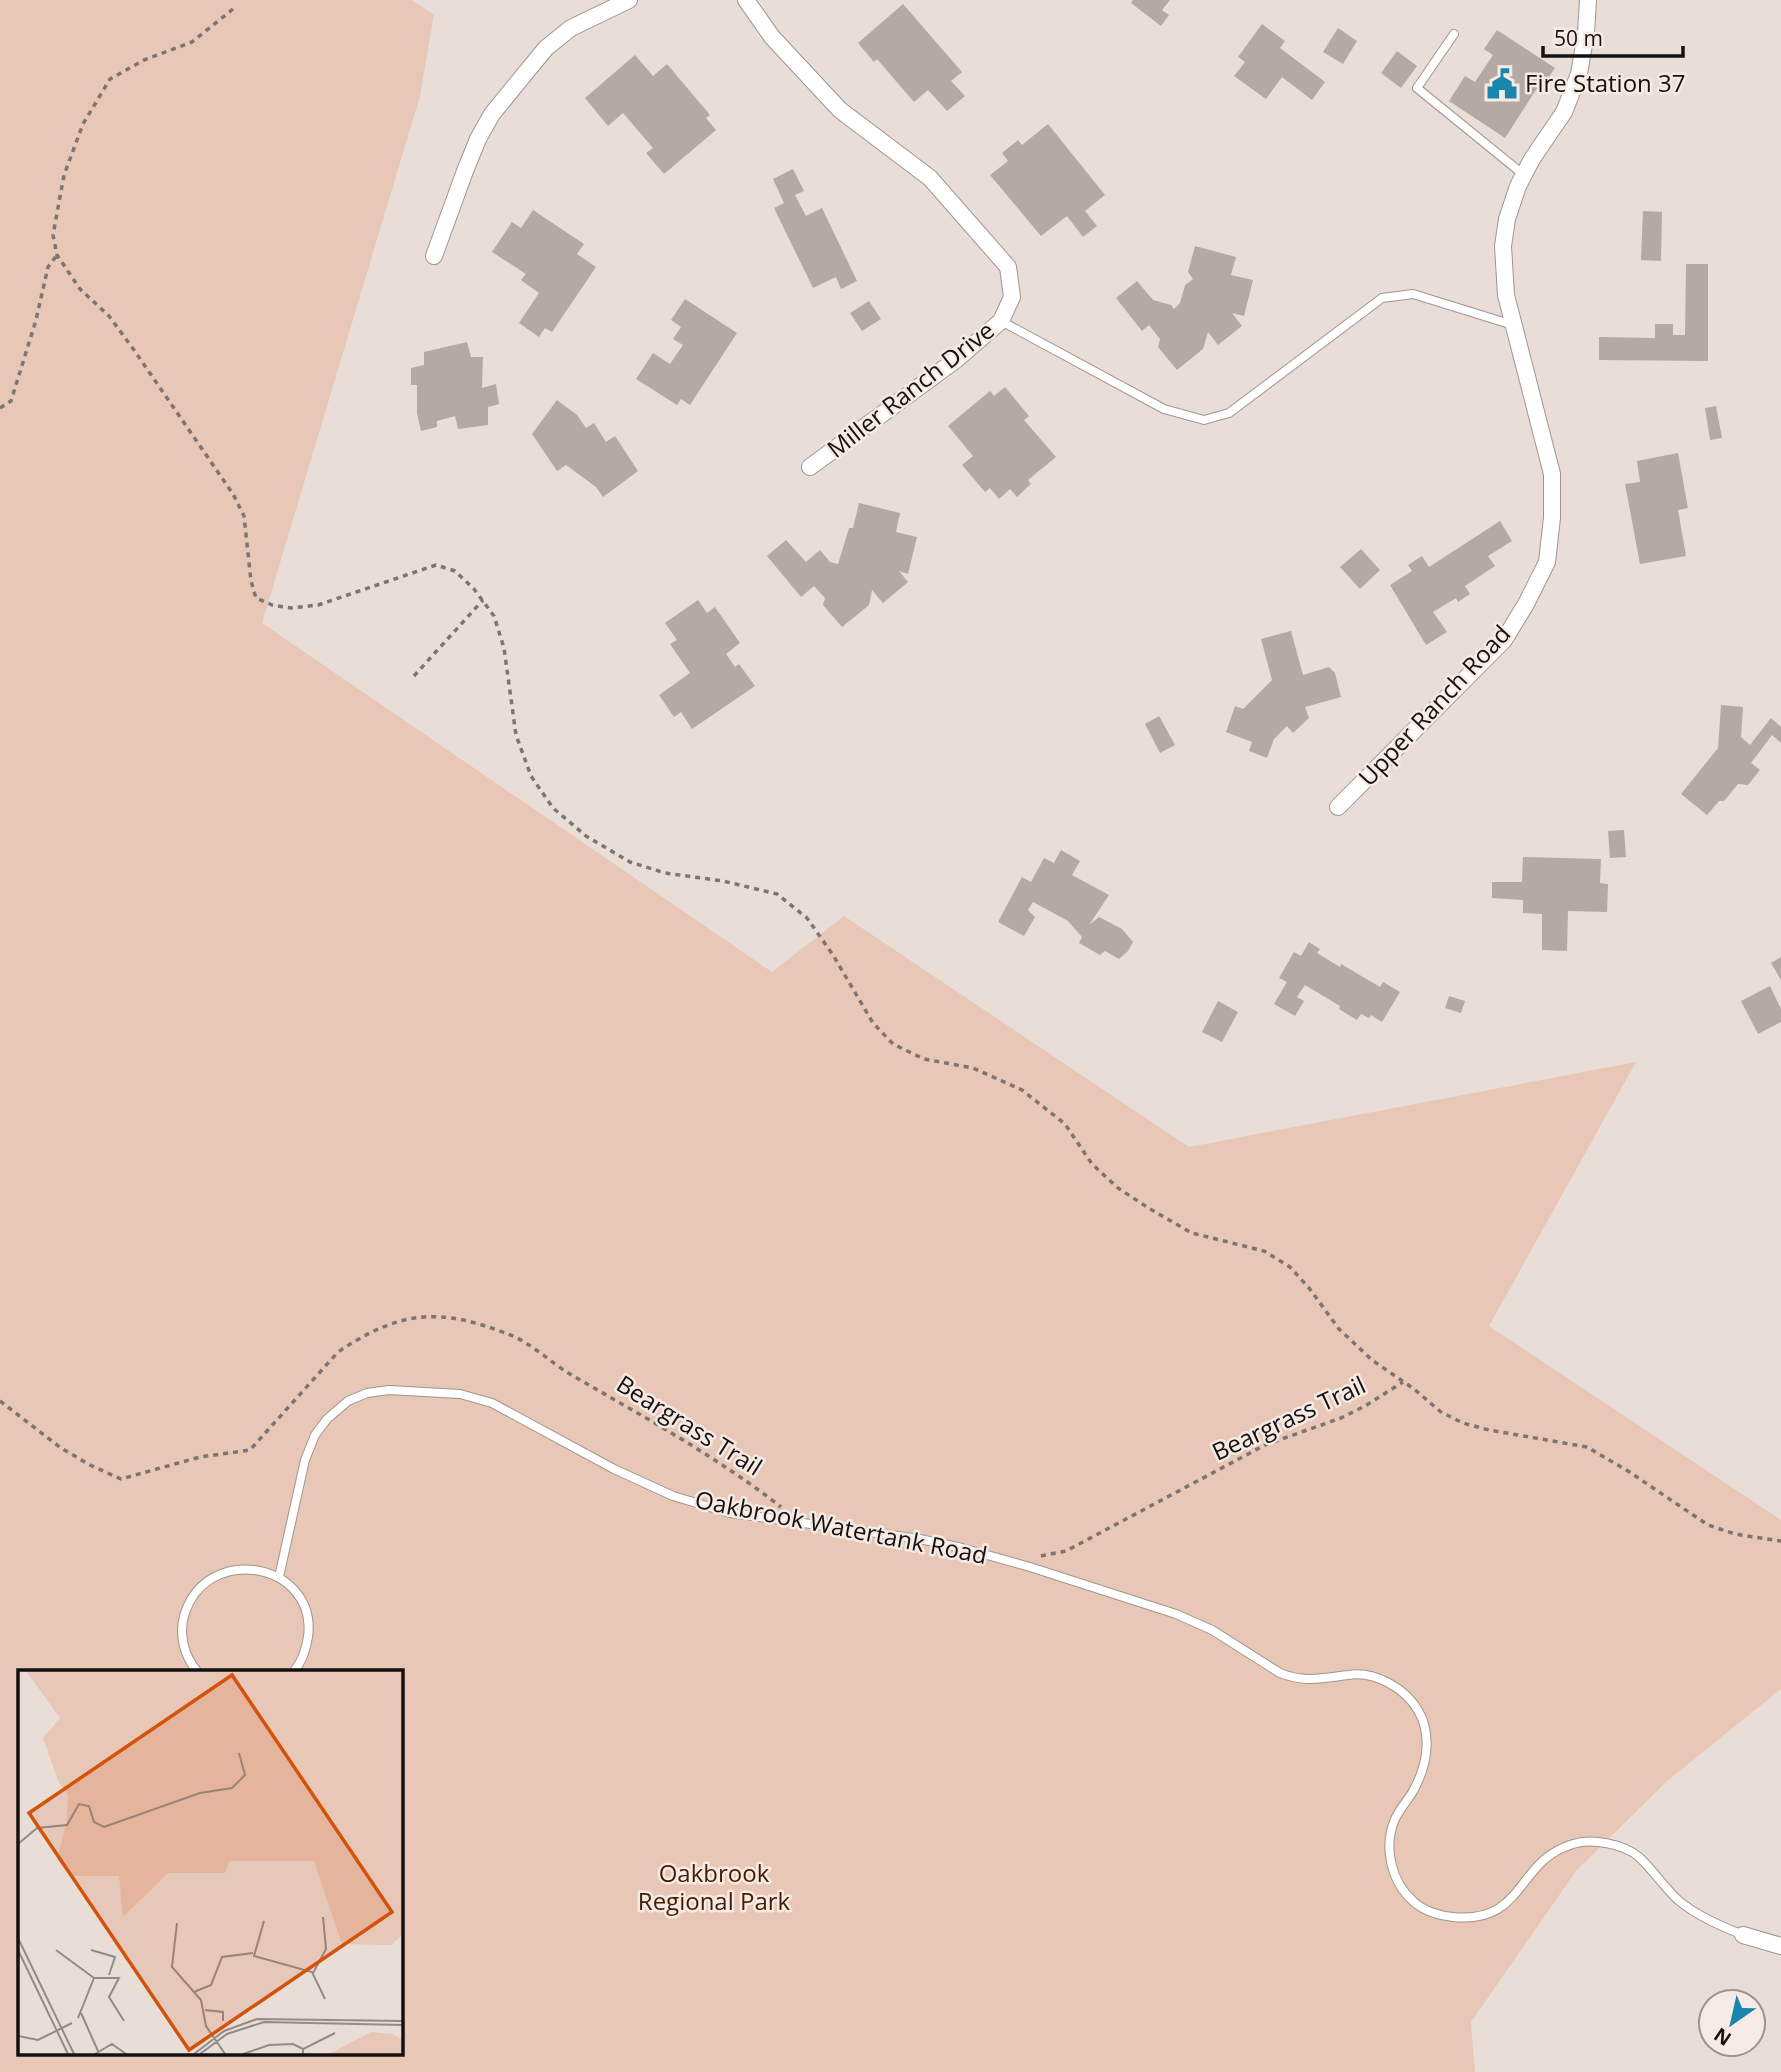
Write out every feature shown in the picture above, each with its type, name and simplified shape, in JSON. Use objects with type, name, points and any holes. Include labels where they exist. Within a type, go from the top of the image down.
[{"type":"street","points":[[434,256],[474,149],[492,114],[547,48],[571,27],[629,0]]},
{"type":"street","name":"Miller Ranch Drive","points":[[746,0],[772,37],[840,110],[930,178],[1008,267],[1012,297],[1001,321],[957,359],[810,467]]},
{"type":"street","name":"Upper Ranch Road","points":[[1338,807],[1504,640],[1547,562],[1552,517],[1552,474],[1506,295],[1503,246],[1507,219],[1524,175],[1564,112],[1579,74],[1588,0]]},
{"type":"street","points":[[1743,1936],[1781,1946]]},
{"type":"lane","points":[[1454,34],[1417,88],[1524,175]]},
{"type":"lane","points":[[1001,321],[1164,409],[1204,420],[1229,413],[1382,298],[1413,294],[1513,325]]},
{"type":"lane","name":"Oakbrook Watertank Road","points":[[279,1577],[305,1460],[315,1435],[327,1419],[348,1401],[367,1393],[389,1390],[460,1394],[492,1403],[614,1469],[673,1496],[730,1513],[920,1539],[974,1551],[1176,1614],[1212,1630],[1292,1678],[1329,1679],[1349,1674],[1370,1676],[1388,1683],[1410,1699],[1419,1712],[1426,1731],[1427,1755],[1421,1777],[1396,1817],[1390,1834],[1390,1854],[1393,1871],[1401,1886],[1414,1902],[1429,1911],[1444,1917],[1460,1918],[1491,1913],[1508,1903],[1531,1871],[1558,1850],[1575,1843],[1597,1842],[1618,1846],[1637,1856],[1679,1901],[1743,1936]]},
{"type":"lane","points":[[196,1670],[183,1645],[182,1623],[188,1603],[200,1586],[218,1574],[238,1568],[259,1569],[279,1577],[295,1591],[305,1609],[309,1629],[306,1650],[296,1670]]},
{"type":"path","points":[[233,9],[192,42],[144,60],[110,79],[83,124],[64,175],[53,235],[57,255],[80,289],[108,316],[134,350],[233,494],[244,516],[251,580],[256,598],[272,605],[291,608],[318,605],[436,565],[455,571],[474,589],[494,616],[504,648],[516,735],[531,776],[553,808],[586,836],[630,862],[665,873],[723,881],[777,894],[807,918],[833,954],[873,1023],[893,1044],[924,1059],[973,1068],[1022,1090],[1065,1124],[1092,1164],[1118,1188],[1192,1233],[1264,1251],[1290,1267],[1339,1329],[1372,1360],[1441,1412],[1463,1423],[1489,1430],[1587,1447],[1708,1525],[1735,1534],[1781,1541]]},
{"type":"path","points":[[0,408],[11,401],[36,320],[48,267],[57,255]]},
{"type":"path","points":[[414,676],[483,600]]},
{"type":"path","name":"Beargrass Trail","points":[[0,1401],[61,1448],[121,1479],[200,1457],[250,1450],[338,1352],[355,1340],[386,1325],[412,1318],[465,1320],[510,1334],[567,1372],[752,1484],[787,1511]]},
{"type":"path","name":"Beargrass Trail","points":[[1035,1555],[1043,1557],[1066,1551],[1265,1444],[1341,1418],[1404,1382]]},
{"type":"green space","name":"Oakbrook Regional Park","points":[[0,0],[412,0],[434,15],[420,96],[262,623],[772,972],[844,916],[1189,1147],[1636,1062],[1489,1326],[1781,1520],[1781,1689],[1667,1781],[1576,1871],[1471,2022],[1475,2072],[0,2072]]},
{"type":"building","points":[[1133,0],[1170,0],[1162,10],[1169,15],[1161,26],[1131,3]]},
{"type":"building","points":[[903,4],[962,72],[951,81],[965,96],[947,111],[928,90],[914,102],[877,59],[874,62],[858,43]]},
{"type":"building","points":[[1262,24],[1285,41],[1280,48],[1325,82],[1312,100],[1282,77],[1266,99],[1234,76],[1245,62],[1238,57]]},
{"type":"building","points":[[1338,28],[1357,41],[1343,64],[1323,52]]},
{"type":"building","name":"Fire Station 37","points":[[1497,30],[1555,68],[1542,87],[1539,85],[1505,138],[1449,101],[1465,76],[1475,82],[1493,55],[1484,49]]},
{"type":"building","points":[[1397,51],[1417,66],[1401,88],[1381,73]]},
{"type":"building","points":[[635,55],[653,76],[667,64],[710,115],[706,118],[716,130],[664,174],[646,153],[653,148],[623,113],[608,126],[585,98]]},
{"type":"building","points":[[1048,124],[1105,195],[1085,211],[1097,226],[1083,237],[1067,216],[1041,236],[990,175],[1008,161],[1002,153],[1018,140],[1022,145]]},
{"type":"building","points":[[793,169],[804,191],[795,195],[806,216],[822,208],[857,281],[841,289],[836,277],[813,288],[774,208],[784,203],[773,179]]},
{"type":"building","points":[[533,210],[584,244],[577,254],[596,267],[552,332],[545,328],[539,337],[519,323],[539,293],[521,280],[526,274],[492,252],[512,222],[521,228]]},
{"type":"building","points":[[1643,211],[1662,212],[1661,261],[1641,260]]},
{"type":"building","points":[[1195,246],[1236,257],[1231,275],[1253,280],[1244,316],[1232,313],[1242,326],[1218,345],[1208,332],[1203,349],[1177,370],[1158,347],[1160,339],[1149,325],[1142,331],[1116,298],[1137,281],[1153,300],[1171,305],[1174,309],[1180,303],[1185,285],[1193,279],[1188,272]]},
{"type":"building","points":[[1686,264],[1708,264],[1708,361],[1599,360],[1599,337],[1655,338],[1655,324],[1673,324],[1673,335],[1685,335]]},
{"type":"building","points":[[685,299],[737,333],[690,405],[681,399],[677,405],[636,379],[653,353],[670,364],[683,345],[673,339],[681,327],[671,320]]},
{"type":"building","points":[[869,301],[881,319],[862,331],[850,313]]},
{"type":"building","points":[[467,342],[471,357],[483,357],[482,388],[496,384],[499,404],[488,407],[488,425],[458,429],[455,416],[437,421],[437,427],[421,431],[417,413],[417,385],[411,385],[411,368],[424,365],[424,352]]},
{"type":"building","points":[[1005,387],[1029,416],[1024,420],[1056,457],[1028,480],[1031,484],[1017,497],[1010,489],[999,499],[990,488],[985,492],[962,465],[973,456],[948,426],[990,391],[994,396]]},
{"type":"building","points":[[557,400],[577,415],[586,428],[594,423],[606,442],[615,436],[638,471],[603,497],[596,487],[566,465],[557,471],[532,434]]},
{"type":"building","points":[[1716,406],[1722,438],[1710,440],[1705,408]]},
{"type":"building","points":[[1678,453],[1688,508],[1678,510],[1686,556],[1640,564],[1625,484],[1640,482],[1637,461]]},
{"type":"building","points":[[859,503],[900,513],[896,532],[917,537],[908,574],[899,571],[908,582],[883,603],[872,590],[869,605],[842,627],[823,605],[825,598],[814,586],[801,597],[767,556],[786,540],[806,562],[820,550],[830,562],[838,564],[849,528],[853,528]]},
{"type":"building","points":[[1500,521],[1512,541],[1488,556],[1495,566],[1465,586],[1470,594],[1458,602],[1456,598],[1433,612],[1447,632],[1426,645],[1390,585],[1412,571],[1408,565],[1422,556],[1429,567]]},
{"type":"building","points":[[1361,549],[1380,570],[1360,589],[1340,567]]},
{"type":"building","points":[[698,600],[707,613],[715,607],[740,643],[726,654],[735,667],[739,664],[755,686],[692,729],[681,712],[674,717],[659,695],[690,673],[670,644],[677,640],[665,623]]},
{"type":"building","points":[[1291,631],[1303,675],[1329,667],[1335,673],[1341,697],[1305,707],[1309,718],[1293,733],[1287,726],[1274,739],[1267,758],[1249,751],[1252,742],[1226,732],[1235,706],[1243,709],[1272,680],[1261,639]]},
{"type":"building","points":[[1721,705],[1743,707],[1741,737],[1750,745],[1771,718],[1781,727],[1781,743],[1772,735],[1751,763],[1760,770],[1748,785],[1738,784],[1724,801],[1719,801],[1707,815],[1681,794],[1718,748]]},
{"type":"building","points":[[1159,716],[1175,745],[1160,753],[1145,724]]},
{"type":"building","points":[[1624,830],[1626,857],[1610,858],[1608,831]]},
{"type":"building","points":[[1061,850],[1080,861],[1072,875],[1109,895],[1089,925],[1099,917],[1122,929],[1133,942],[1119,959],[1105,951],[1100,955],[1079,943],[1082,937],[1068,921],[1033,902],[1028,910],[1035,917],[1024,936],[998,922],[1022,877],[1031,882],[1044,858],[1054,863]]},
{"type":"building","points":[[1523,857],[1601,859],[1600,883],[1608,884],[1607,912],[1568,911],[1567,951],[1542,950],[1542,914],[1523,913],[1523,900],[1492,898],[1492,882],[1522,882]]},
{"type":"building","points":[[1309,942],[1320,949],[1317,953],[1340,967],[1341,964],[1380,987],[1383,982],[1400,992],[1382,1022],[1371,1015],[1369,1018],[1361,1014],[1357,1020],[1339,1009],[1340,1006],[1305,985],[1297,997],[1304,1001],[1295,1016],[1274,1004],[1287,982],[1279,978],[1294,952],[1301,956]]},
{"type":"building","points":[[1781,957],[1781,980],[1771,963]]},
{"type":"building","points":[[1770,986],[1781,1009],[1781,1022],[1758,1034],[1741,1001]]},
{"type":"building","points":[[1449,996],[1465,1001],[1461,1013],[1445,1008]]},
{"type":"building","points":[[1218,1001],[1238,1012],[1222,1042],[1202,1032]]},
{"type":"place","name":"Fire Station 37","points":[[1502,84]]}]
